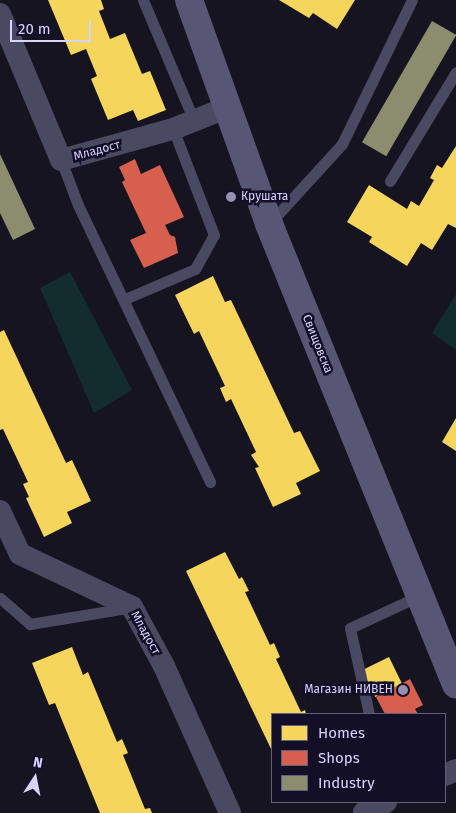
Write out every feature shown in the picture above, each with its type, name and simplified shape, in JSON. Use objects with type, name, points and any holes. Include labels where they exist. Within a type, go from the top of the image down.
[{"type":"street","name":"Свищовска","points":[[189,0],[268,224],[456,684]]},
{"type":"street","name":"Младост","points":[[0,14],[61,160],[173,129],[226,108]]},
{"type":"street","name":"Младост","points":[[0,511],[20,554],[132,607],[164,666],[230,813]]},
{"type":"street","points":[[364,813],[384,803]]},
{"type":"lane","points":[[142,0],[194,121]]},
{"type":"lane","points":[[268,224],[342,144],[412,0]]},
{"type":"lane","points":[[390,181],[456,72]]},
{"type":"lane","points":[[125,299],[195,269],[214,235],[173,129]]},
{"type":"lane","points":[[61,160],[78,205],[125,299],[210,482]]},
{"type":"lane","points":[[369,713],[350,628],[419,596]]},
{"type":"lane","points":[[0,598],[30,624],[132,607]]},
{"type":"green space","points":[[70,272],[132,390],[94,413],[40,288]]},
{"type":"green space","points":[[456,294],[456,350],[432,333]]},
{"type":"building: Homes","points":[[48,0],[101,0],[104,9],[99,11],[110,39],[125,33],[142,74],[150,71],[166,110],[138,121],[133,110],[108,120],[91,79],[97,76],[86,49],[71,55]]},
{"type":"building: Homes","points":[[279,0],[355,0],[337,29],[313,13],[309,18]]},
{"type":"building: Homes","points":[[456,146],[456,228],[448,224],[432,250],[421,243],[407,266],[369,242],[372,237],[347,222],[369,185],[407,209],[411,201],[419,206],[434,180],[430,178],[437,165],[442,168]]},
{"type":"building: Homes","points":[[213,276],[225,302],[231,300],[294,433],[300,431],[320,471],[296,483],[301,494],[273,507],[255,468],[259,467],[251,455],[256,452],[231,399],[226,402],[220,388],[225,386],[199,331],[194,334],[175,295]]},
{"type":"building: Homes","points":[[4,330],[66,463],[72,460],[91,501],[67,512],[72,523],[44,537],[26,498],[29,497],[23,484],[28,482],[3,429],[0,430],[0,332]]},
{"type":"building: Homes","points":[[456,418],[456,451],[442,442]]},
{"type":"building: Homes","points":[[225,552],[239,579],[242,577],[249,591],[245,592],[270,645],[274,643],[280,657],[276,659],[301,712],[305,710],[306,713],[271,713],[271,749],[186,571]]},
{"type":"building: Homes","points":[[72,647],[83,675],[88,672],[117,742],[122,739],[128,753],[123,755],[145,809],[150,808],[152,813],[100,813],[55,703],[49,705],[32,663]]},
{"type":"building: Homes","points":[[389,657],[402,684],[375,697],[362,670]]},
{"type":"building: Shops","points":[[135,159],[141,174],[160,165],[184,217],[165,225],[170,235],[175,237],[178,253],[144,268],[130,240],[146,233],[122,182],[125,180],[119,167]]},
{"type":"building: Shops","name":"Магазин НИВЕН","points":[[410,679],[423,705],[415,709],[417,713],[384,713],[376,697]]},
{"type":"building: Industry","points":[[432,21],[456,35],[386,156],[362,142]]},
{"type":"building: Industry","points":[[0,154],[35,229],[13,240],[0,213]]},
{"type":"place","name":"Крушата","points":[[231,197]]},
{"type":"place","name":"Магазин НИВЕН","points":[[403,690]]}]
